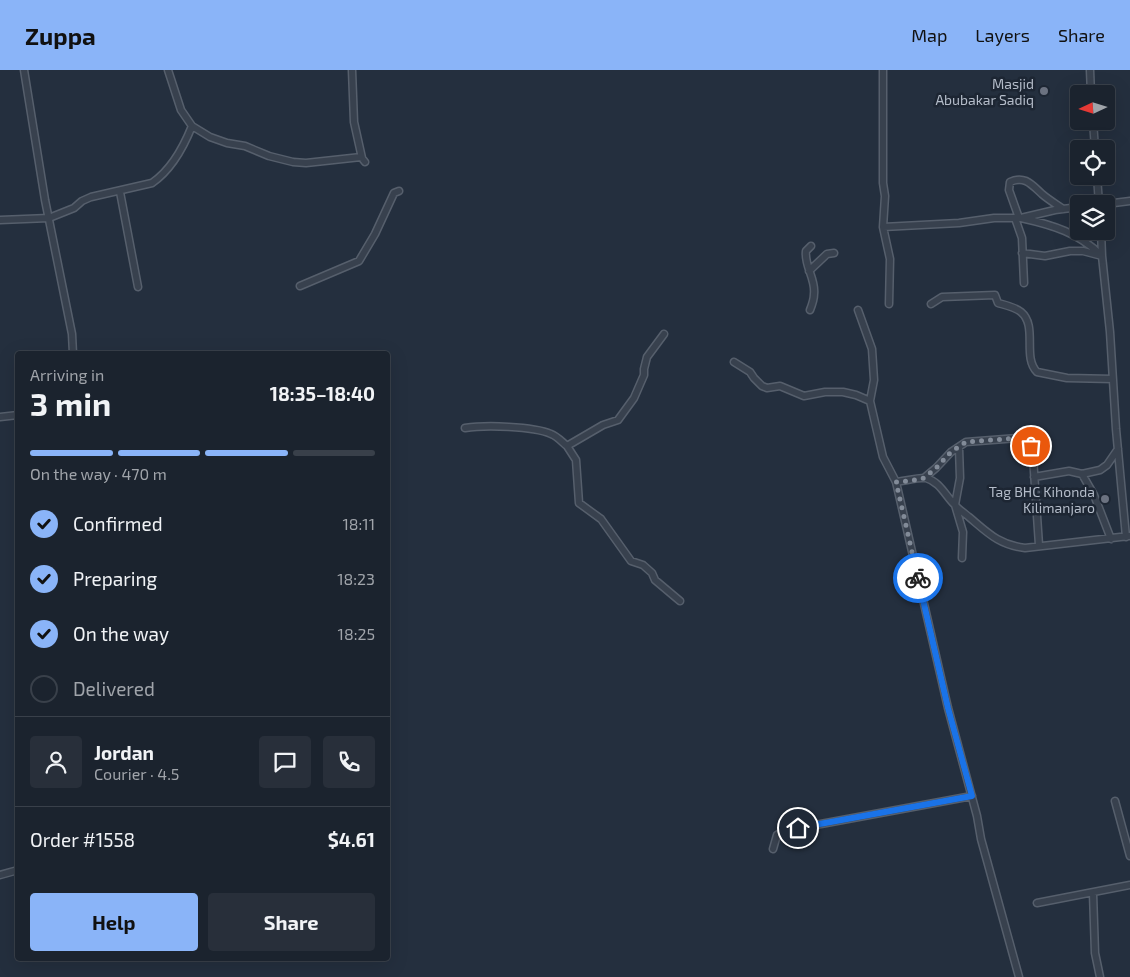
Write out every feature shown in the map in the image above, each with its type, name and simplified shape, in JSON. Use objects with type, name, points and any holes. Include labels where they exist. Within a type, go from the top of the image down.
[{"type":"street","points":[[24,70],[49,218],[72,334],[73,351]]},
{"type":"street","points":[[168,70],[181,110],[192,126],[210,137],[227,143],[246,146],[269,156],[306,163],[361,157],[364,160],[354,122],[352,70]]},
{"type":"street","points":[[883,70],[883,183],[885,196],[883,227],[890,259],[889,304]]},
{"type":"street","points":[[1090,70],[1091,85]]},
{"type":"street","points":[[0,220],[49,218],[74,208],[82,201],[152,183],[160,178],[187,139],[192,126]]},
{"type":"street","points":[[1024,283],[1022,238],[1019,218],[1009,190],[1010,182],[1015,180],[1029,181],[1041,193],[1063,209]]},
{"type":"street","points":[[300,286],[358,261],[375,234],[394,193],[399,191]]},
{"type":"street","points":[[120,192],[138,287]]},
{"type":"street","points":[[1115,203],[1130,201]]},
{"type":"street","points":[[883,227],[1019,218],[1070,208]]},
{"type":"street","points":[[1019,218],[1042,223],[1075,235],[1102,256]]},
{"type":"street","points":[[924,478],[934,481],[942,488],[955,506],[980,528],[1013,546],[1025,548],[1128,537],[1118,449],[1101,240]]},
{"type":"street","points":[[810,310],[815,293],[805,259],[806,251],[812,246]]},
{"type":"street","points":[[1022,254],[1045,256],[1063,252],[1083,251],[1102,256]]},
{"type":"street","points":[[809,271],[827,254],[834,253]]},
{"type":"street","points":[[931,304],[942,297],[995,295],[998,303],[1022,312],[1026,318],[1029,328],[1032,365],[1037,372],[1067,378],[1113,379]]},
{"type":"street","points":[[858,310],[872,349],[874,380],[870,401],[883,456],[896,482],[948,708],[972,796],[981,839],[1019,977]]},
{"type":"street","points":[[567,446],[603,425],[618,420],[634,398],[644,375],[647,357],[664,334]]},
{"type":"street","points":[[734,362],[750,372],[762,386],[767,388],[780,386],[804,396],[825,392],[843,392],[856,394],[870,401]]},
{"type":"street","points":[[0,417],[15,415]]},
{"type":"street","points":[[465,428],[478,426],[530,429],[552,434],[567,446],[576,460],[579,502],[601,518],[631,561],[643,565],[652,573],[656,580],[680,600]]},
{"type":"street","points":[[896,482],[924,478],[951,452],[966,442],[1018,438],[1027,440],[1031,446],[1039,545]]},
{"type":"street","points":[[959,448],[960,478],[955,506],[963,532],[962,558]]},
{"type":"street","points":[[1034,477],[1069,471],[1082,474],[1100,470],[1107,465],[1118,449]]},
{"type":"street","points":[[1082,474],[1094,495],[1111,539]]},
{"type":"street","points":[[773,849],[777,835],[783,831],[972,796]]},
{"type":"street","points":[[1115,801],[1130,856]]},
{"type":"street","points":[[0,875],[15,871]]},
{"type":"street","points":[[1036,903],[1130,885]]},
{"type":"street","points":[[1093,893],[1095,953],[1100,977]]},
{"type":"way so far","points":[[918,578],[896,482],[924,478],[951,452],[966,442],[1018,438],[1027,440],[1031,446]]},
{"type":"place","name":"Masjid Abubakar Sadiq","points":[[1044,91]]},
{"type":"place","name":"Tag BHC Kihonda Kilimanjaro","points":[[1105,499]]},
{"type":"route","points":[[798,828],[827,821],[972,796],[948,708],[918,578]]}]
